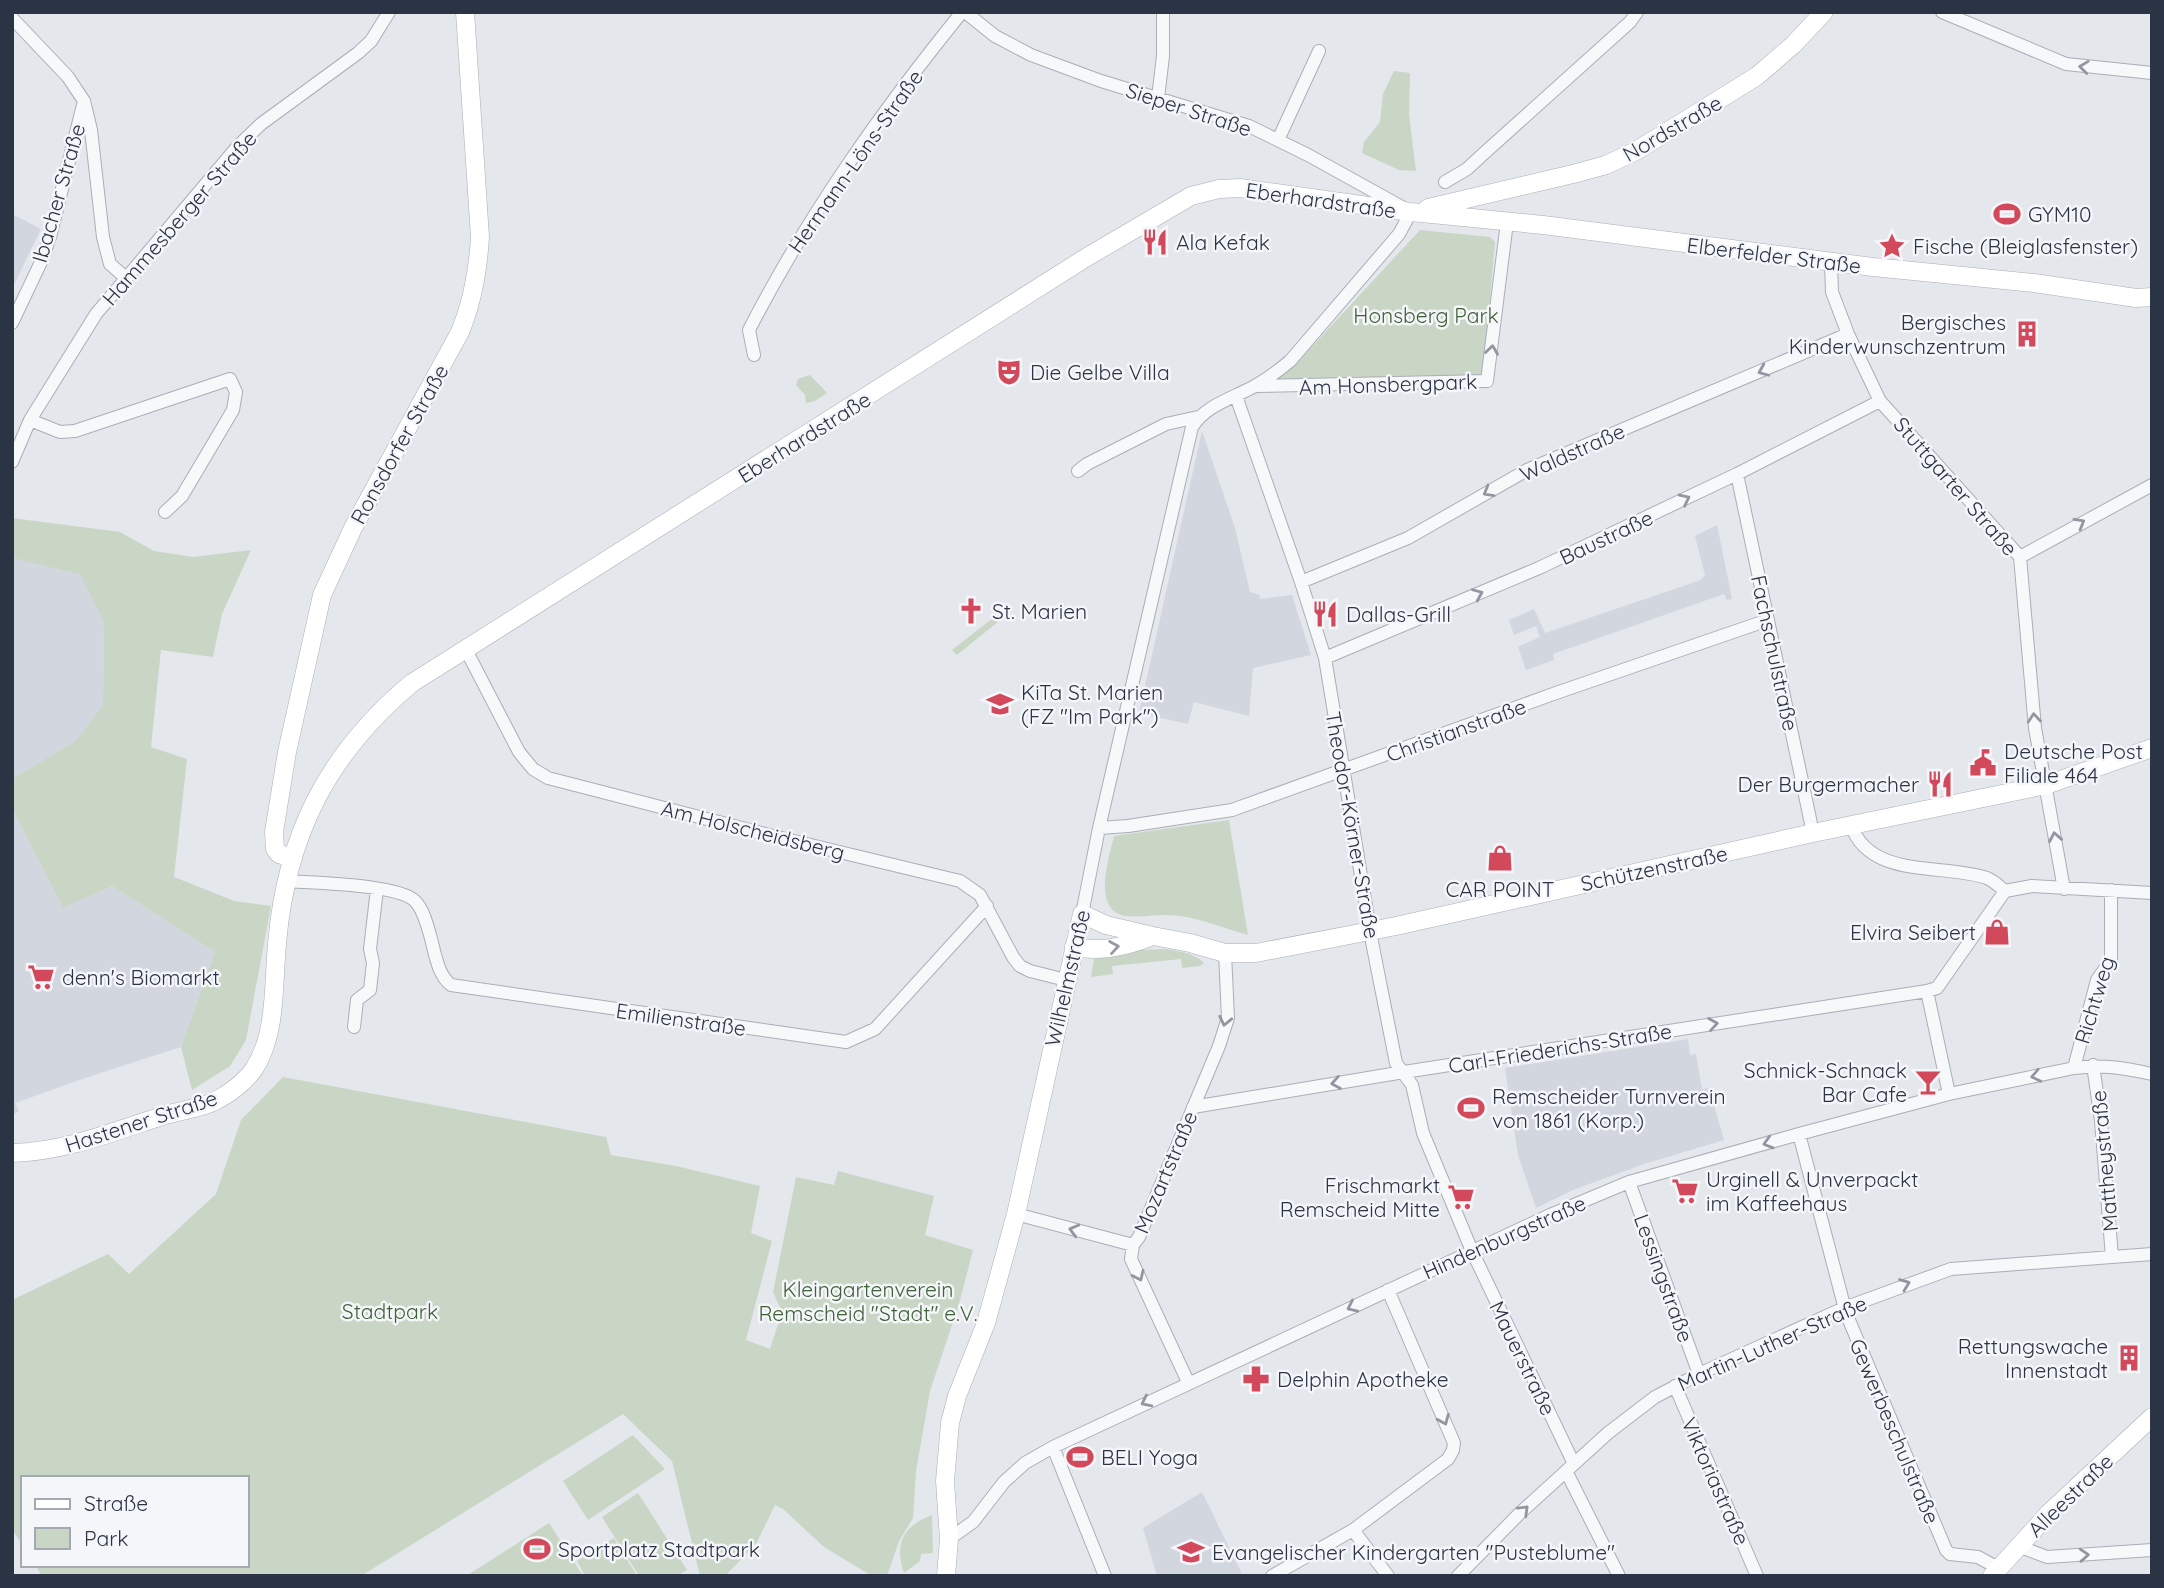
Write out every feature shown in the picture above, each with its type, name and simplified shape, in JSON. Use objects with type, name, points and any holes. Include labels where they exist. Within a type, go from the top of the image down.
[{"type":"main road","name":"Ronsdorfer Straße","points":[[293,858],[279,854],[275,849],[274,832],[287,752],[322,596],[353,528],[460,332],[468,312],[478,270],[481,236],[466,12]]},
{"type":"main road","name":"Nordstraße","points":[[1411,212],[1573,174],[1606,165],[1636,151],[1757,76],[1793,45],[1824,12]]},
{"type":"main road","name":"Eberhardstraße","points":[[293,858],[308,818],[329,775],[354,739],[387,704],[412,683],[1107,245],[1191,196],[1219,189],[1240,188],[1411,212]]},
{"type":"main road","name":"Elberfelder Straße","points":[[1411,212],[1831,262],[2034,283],[2147,300]]},
{"type":"main road","name":"Schützenstraße","points":[[1082,914],[1106,925],[1225,953],[1256,953],[2046,785],[2152,748]]},
{"type":"main road","name":"Hastener Straße","points":[[12,1153],[44,1151],[213,1102],[243,1081],[254,1069],[267,1036],[281,901],[293,858]]},
{"type":"main road","name":"Wilhelmstraße","points":[[949,1539],[945,1480],[950,1423],[957,1396],[986,1323],[1016,1214],[1082,914]]},
{"type":"main road","name":"Schützenstraße","points":[[1074,947],[1086,950],[1107,948],[1133,944],[1153,936]]},
{"type":"main road","name":"Alleestraße","points":[[1995,1572],[2049,1513],[2152,1417]]},
{"type":"main road","points":[[946,1576],[949,1539]]},
{"type":"street","name":"Hammesberger Straße","points":[[12,462],[30,420],[96,314],[126,278],[237,147],[261,124],[358,53],[371,41],[389,12]]},
{"type":"street","name":"Sieper Straße","points":[[964,12],[995,36],[1023,51],[1101,81],[1249,126],[1411,212]]},
{"type":"street","name":"Hermann-Löns-Straße","points":[[754,355],[749,330],[797,241],[878,120],[964,12]]},
{"type":"street","points":[[1158,98],[1163,56],[1163,12]]},
{"type":"street","points":[[1445,182],[1481,156],[1630,22],[1637,12]]},
{"type":"street","points":[[1941,12],[2066,64],[2152,74]]},
{"type":"street","name":"Ibacher Straße","points":[[12,18],[68,77],[83,101],[90,130],[103,237],[110,264],[126,278]]},
{"type":"street","points":[[1278,140],[1319,51]]},
{"type":"street","name":"Ibacher Straße","points":[[12,323],[50,237],[83,101]]},
{"type":"street","points":[[1078,471],[1166,424],[1198,417],[1277,373],[1399,234],[1411,212]]},
{"type":"street","name":"Am Honsbergpark","points":[[1254,386],[1488,381],[1507,222]]},
{"type":"street","name":"Stuttgarter Straße","points":[[1831,262],[1832,292],[1848,334],[1880,401],[2020,557],[2035,729],[2064,888]]},
{"type":"street","name":"Waldstraße","points":[[1301,582],[1408,538],[1527,470],[1848,334]]},
{"type":"street","points":[[30,420],[60,432],[75,431],[230,379],[236,392],[233,410],[182,496],[165,512]]},
{"type":"street","name":"Theodor-Körner-Straße","points":[[1236,396],[1325,659],[1370,930],[1396,1063],[1412,1085],[1423,1133],[1472,1251]]},
{"type":"street","name":"Baustraße","points":[[1325,659],[1539,568],[1737,474],[1880,401]]},
{"type":"street","name":"Wilhelmstraße","points":[[1082,914],[1098,828],[1127,714],[1189,436],[1198,417]]},
{"type":"street","name":"Fachschulstraße","points":[[1737,474],[1813,833]]},
{"type":"street","points":[[2020,557],[2152,485]]},
{"type":"street","name":"Christianstraße","points":[[1098,828],[1232,810],[1768,620]]},
{"type":"street","name":"Am Holscheidsberg","points":[[465,648],[519,752],[533,769],[548,778],[960,881],[973,888],[986,906],[1020,966],[1066,980]]},
{"type":"street","points":[[1851,825],[1859,842],[1874,856],[1915,867],[1988,878],[2005,891]]},
{"type":"street","name":"Emilienstraße","points":[[286,881],[377,889],[408,896],[415,901],[426,921],[440,970],[451,985],[846,1042],[875,1029],[986,906]]},
{"type":"street","points":[[1948,1094],[1927,991],[1937,988],[2005,891],[2032,886],[2152,893]]},
{"type":"street","points":[[354,1027],[357,1000],[370,990],[373,963],[370,949],[377,889]]},
{"type":"street","name":"Richtweg","points":[[2074,1068],[2097,980],[2111,960],[2111,890]]},
{"type":"street","name":"Mozartstraße","points":[[1188,1382],[1131,1259],[1133,1245],[1139,1237],[1219,1046],[1228,1018],[1225,953]]},
{"type":"street","name":"Carl-Friederichs-Straße","points":[[1193,1107],[1927,991]]},
{"type":"street","name":"Hindenburgstraße","points":[[949,1539],[973,1522],[1004,1482],[1025,1463],[1053,1447],[1550,1215],[1629,1182],[1948,1094],[2093,1065],[2114,1066],[2152,1074]]},
{"type":"street","name":"Mattheystraße","points":[[2093,1065],[2100,1108],[2112,1257]]},
{"type":"street","name":"Gewerbeschulstraße","points":[[1799,1134],[1844,1308],[1946,1550],[1951,1554],[1978,1557],[1995,1572]]},
{"type":"street","name":"Lessingstraße","points":[[1629,1182],[1699,1374]]},
{"type":"street","points":[[1016,1214],[1133,1245]]},
{"type":"street","name":"Mauerstraße","points":[[1472,1251],[1619,1576]]},
{"type":"street","name":"Martin-Luther-Straße","points":[[1458,1576],[1520,1513],[1627,1418],[1655,1397],[1699,1374],[1844,1308],[1951,1269],[2152,1254]]},
{"type":"street","points":[[1272,1576],[1353,1530],[1448,1459],[1453,1450],[1454,1443],[1388,1290]]},
{"type":"street","name":"Viktoriastraße","points":[[1675,1386],[1757,1576]]},
{"type":"street","points":[[1053,1447],[1105,1576]]},
{"type":"street","points":[[1353,1530],[1388,1576]]},
{"type":"street","points":[[2018,1546],[2047,1557],[2152,1550]]},
{"type":"shaded area","points":[[12,214],[41,229],[12,289]]},
{"type":"shaded area","points":[[1202,431],[1235,528],[1250,592],[1260,595],[1260,599],[1292,595],[1311,655],[1253,668],[1249,716],[1194,702],[1188,724],[1139,713]]},
{"type":"shaded area","points":[[1717,525],[1732,599],[1727,600],[1724,594],[1553,654],[1554,660],[1526,670],[1518,647],[1540,637],[1536,626],[1514,635],[1509,620],[1534,609],[1545,633],[1701,580],[1705,575],[1695,536]]},
{"type":"shaded area","points":[[12,558],[81,573],[104,622],[103,705],[77,741],[12,779]]},
{"type":"shaded area","points":[[12,808],[63,908],[112,886],[215,952],[181,1047],[15,1103],[19,1111],[12,1115]]},
{"type":"shaded area","points":[[1688,1039],[1690,1055],[1696,1054],[1702,1089],[1709,1088],[1724,1140],[1644,1164],[1573,1190],[1536,1208],[1518,1155],[1505,1068]]},
{"type":"shaded area","name":"Evangelischer Kindergarten \"Pusteblume\"","points":[[1202,1492],[1243,1576],[1157,1576],[1143,1528]]},
{"type":"green space","points":[[1394,71],[1410,73],[1409,115],[1416,171],[1399,170],[1362,153],[1364,142],[1380,122],[1383,94]]},
{"type":"green space","name":"Honsberg Park","points":[[1420,230],[1490,237],[1495,242],[1483,378],[1273,382],[1294,366]]},
{"type":"green space","points":[[810,375],[827,393],[806,403],[805,395],[796,385],[798,379]]},
{"type":"green space","points":[[12,518],[120,532],[154,551],[193,557],[251,550],[222,614],[213,657],[161,650],[151,747],[187,759],[174,877],[234,901],[271,906],[246,1040],[230,1066],[192,1090],[181,1047],[215,952],[112,886],[63,908],[12,808],[12,779],[76,741],[103,705],[104,622],[80,574],[12,558]]},
{"type":"green space","points":[[1006,608],[1009,613],[957,655],[952,650]]},
{"type":"green space","points":[[1229,820],[1248,935],[1180,916],[1126,916],[1115,912],[1109,904],[1105,882],[1114,836]]},
{"type":"green space","points":[[1165,949],[1191,955],[1204,963],[1182,968],[1181,959],[1112,966],[1113,974],[1091,977],[1094,959],[1138,950]]},
{"type":"green space","name":"Stadtpark","points":[[283,1077],[606,1137],[611,1155],[676,1166],[760,1186],[751,1233],[772,1241],[746,1340],[770,1349],[782,1312],[773,1292],[796,1177],[834,1185],[838,1171],[934,1196],[925,1235],[973,1250],[959,1304],[930,1391],[916,1471],[913,1518],[899,1541],[887,1576],[872,1576],[824,1547],[783,1509],[775,1505],[756,1544],[725,1576],[700,1576],[672,1461],[623,1414],[361,1576],[42,1576],[36,1567],[248,1567],[248,1476],[21,1476],[21,1543],[12,1529],[12,1300],[108,1254],[129,1274],[216,1194],[241,1120]]},
{"type":"green space","points":[[633,1435],[665,1469],[588,1520],[563,1481]]},
{"type":"green space","points":[[638,1493],[687,1570],[677,1576],[639,1576],[602,1517]]},
{"type":"green space","points":[[932,1515],[933,1553],[921,1554],[920,1561],[904,1573],[900,1553],[903,1537],[914,1525]]},
{"type":"green space","name":"Sportplatz Stadtpark","points":[[549,1523],[583,1576],[466,1576]]},
{"type":"green space","points":[[614,1538],[637,1576],[585,1576],[577,1561]]},
{"type":"place","name":"GYM10","points":[[2007,214]]},
{"type":"place","name":"Ala Kefak","points":[[1155,242]]},
{"type":"place","name":"Fische (Bleiglasfenster)","points":[[1892,246]]},
{"type":"place","name":"Bergisches Kinderwunschzentrum","points":[[2027,334]]},
{"type":"place","name":"Die Gelbe Villa","points":[[1009,372]]},
{"type":"place","name":"St. Marien","points":[[971,611]]},
{"type":"place","name":"Dallas-Grill","points":[[1325,614]]},
{"type":"place","name":"KiTa St. Marien (FZ \"Im Park\")","points":[[1000,704]]},
{"type":"place","name":"Deutsche Post Filiale 464","points":[[1983,763]]},
{"type":"place","name":"Der Burgermacher","points":[[1940,784]]},
{"type":"place","name":"CAR POINT","points":[[1500,858]]},
{"type":"place","name":"Elvira Seibert","points":[[1997,932]]},
{"type":"place","name":"denn's Biomarkt","points":[[41,977]]},
{"type":"place","name":"Schnick-Schnack Bar Cafe","points":[[1928,1082]]},
{"type":"place","name":"Remscheider Turnverein von 1861 (Korp.)","points":[[1471,1108]]},
{"type":"place","name":"Urginell & Unverpackt im Kaffeehaus","points":[[1685,1191]]},
{"type":"place","name":"Frischmarkt Remscheid Mitte","points":[[1461,1197]]},
{"type":"place","name":"Rettungswache Innenstadt","points":[[2129,1358]]},
{"type":"place","name":"Delphin Apotheke","points":[[1256,1379]]},
{"type":"place","name":"BELI Yoga","points":[[1080,1457]]},
{"type":"place","name":"Sportplatz Stadtpark","points":[[537,1549]]},
{"type":"place","name":"Evangelischer Kindergarten \"Pusteblume\"","points":[[1191,1552]]},
{"type":"park label","name":"Kleingartenverein Remscheid \"Stadt\" e.V.","points":[[868,1301]]}]
